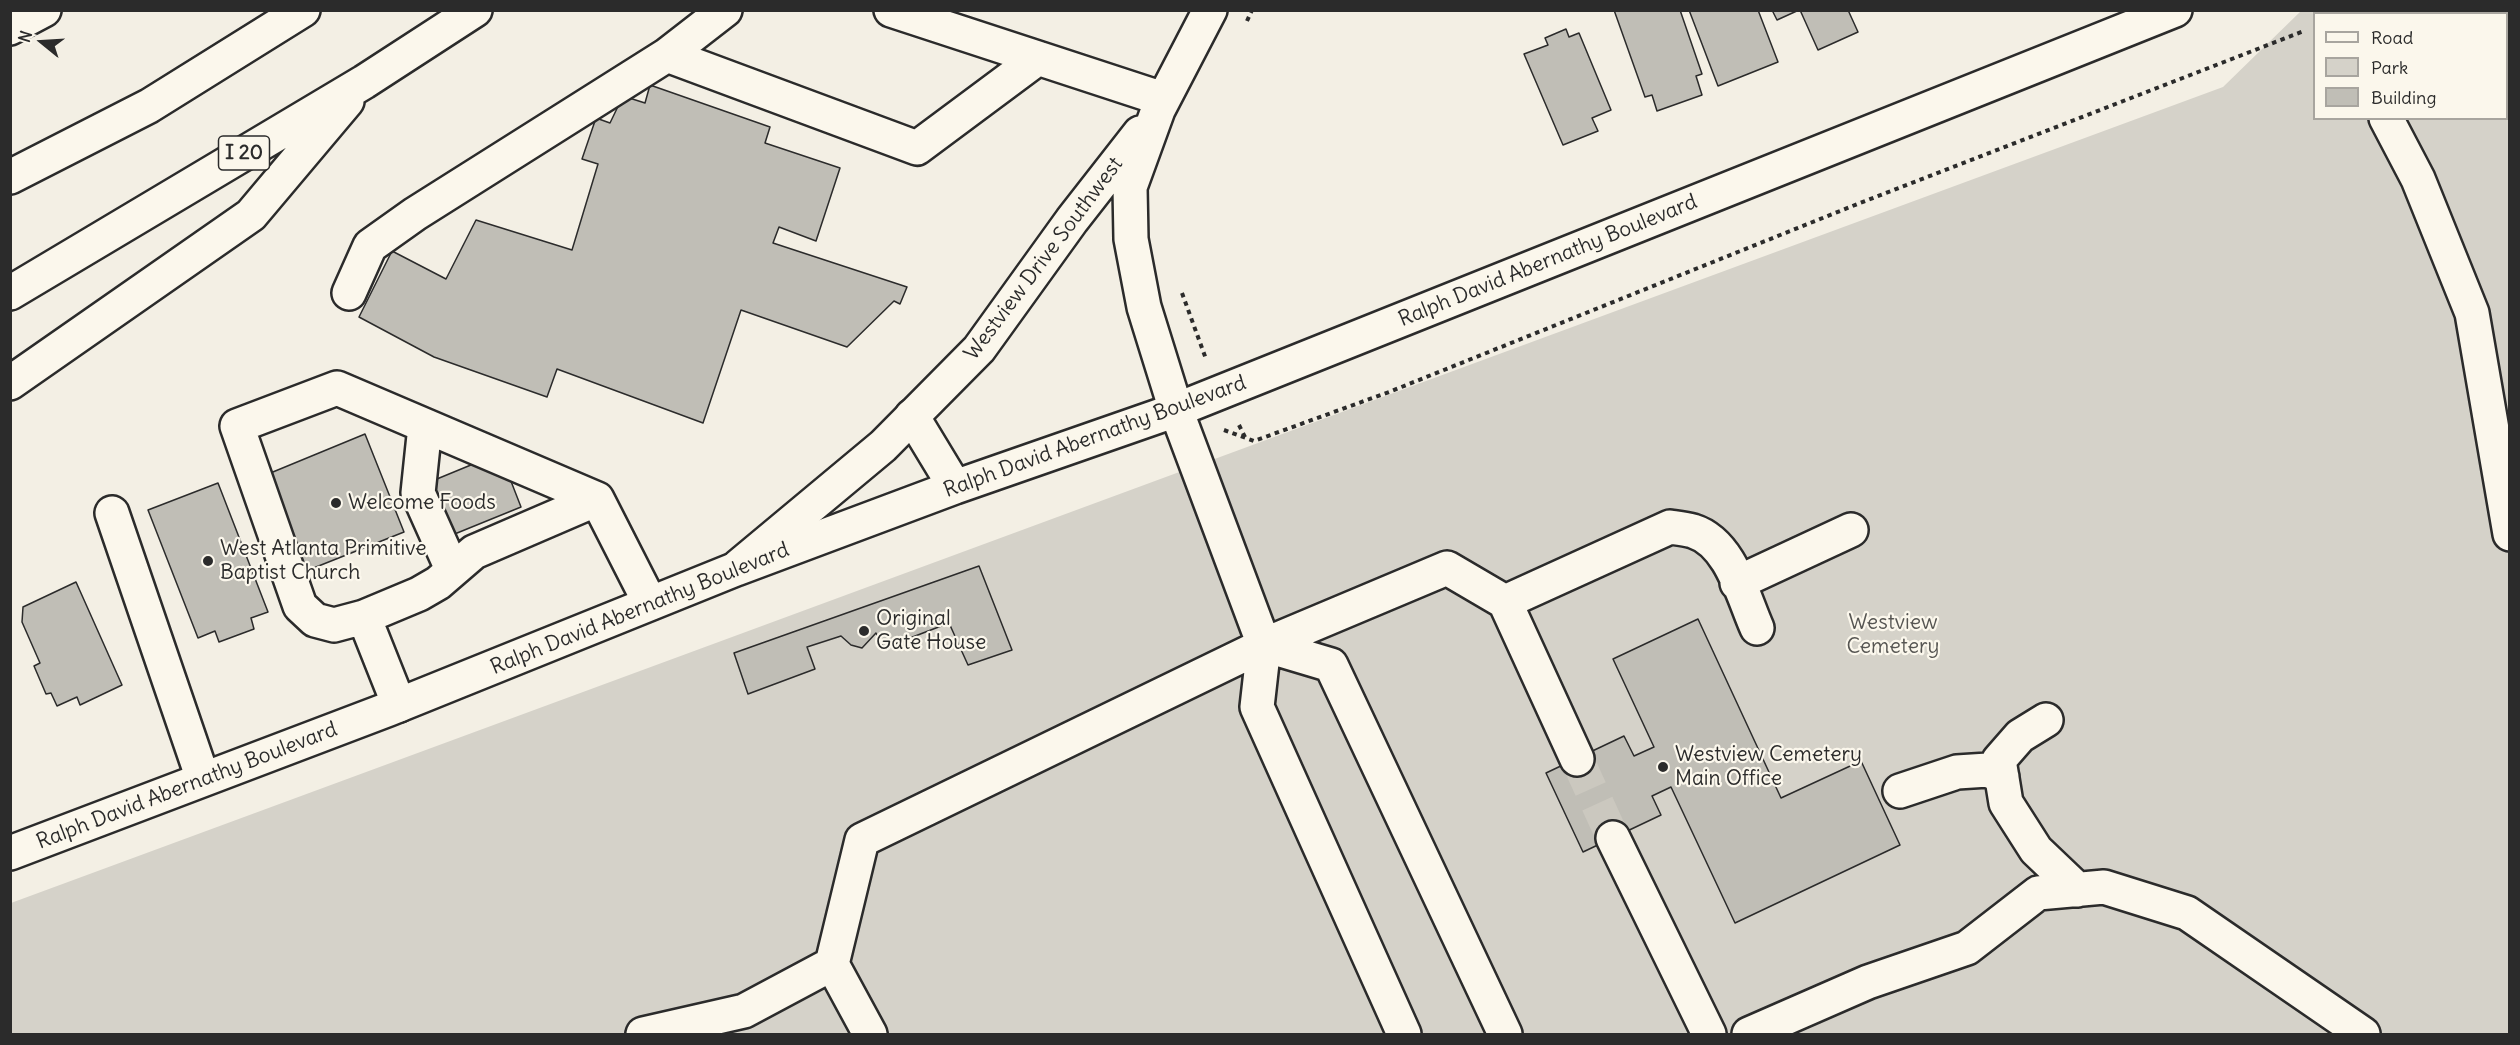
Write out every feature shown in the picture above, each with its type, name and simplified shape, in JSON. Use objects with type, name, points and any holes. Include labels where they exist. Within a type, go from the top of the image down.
[{"type":"main road","points":[[10,28],[44,10]]},
{"type":"main road","points":[[10,177],[149,106],[303,10]]},
{"type":"main road","name":"I 20","points":[[10,293],[364,82],[475,10]]},
{"type":"main road","points":[[349,293],[370,246],[415,214],[667,55],[725,10]]},
{"type":"main road","points":[[891,10],[1038,58],[1161,105]]},
{"type":"main road","name":"Westview Drive Southwest","points":[[1210,10],[1161,105],[1130,187],[1131,239],[1144,307],[1176,410],[1264,645]]},
{"type":"main road","name":"Ralph David Abernathy Boulevard","points":[[10,853],[399,705],[736,569],[955,487],[1176,410],[2175,10]]},
{"type":"main road","points":[[667,55],[917,148],[1038,58]]},
{"type":"main road","points":[[10,383],[250,215],[364,82]]},
{"type":"main road","name":"Westview Drive Southwest","points":[[736,569],[883,446],[979,349],[1072,220],[1161,105]]},
{"type":"main road","points":[[2387,120],[2418,179],[2472,313],[2510,534]]},
{"type":"main road","points":[[597,499],[474,552],[452,569],[438,584],[419,594],[364,617],[334,625],[315,620],[300,606],[237,426],[338,388],[597,499],[650,603]]},
{"type":"main road","points":[[912,416],[955,487]]},
{"type":"main road","points":[[425,426],[418,493],[452,569]]},
{"type":"main road","points":[[112,513],[203,779]]},
{"type":"main road","points":[[1505,602],[1670,527],[1695,532],[1719,548],[1757,628]]},
{"type":"main road","points":[[1737,583],[1851,530]]},
{"type":"main road","points":[[870,1035],[832,964],[862,840],[1264,645],[1447,568],[1505,602],[1577,759]]},
{"type":"main road","points":[[364,617],[399,705]]},
{"type":"main road","points":[[1264,645],[1257,707],[1404,1035]]},
{"type":"main road","points":[[1264,645],[1331,665],[1505,1035]]},
{"type":"main road","points":[[2046,720],[2020,735],[1999,760],[2006,803],[2036,850],[2078,890]]},
{"type":"main road","points":[[1900,791],[1957,772],[1989,770],[2002,777]]},
{"type":"main road","points":[[1613,838],[1709,1035]]},
{"type":"main road","points":[[1749,1035],[1868,982],[1967,948],[2038,893],[2104,887],[2187,913],[2363,1035]]},
{"type":"main road","points":[[643,1035],[744,1011],[832,964]]},
{"type":"path","points":[[1242,30],[1252,10]]},
{"type":"path","points":[[1247,440],[1254,441],[1389,392],[1860,203],[2313,27]]},
{"type":"path","points":[[1179,286],[1200,347]]},
{"type":"green space","name":"Westview Cemetery","points":[[2301,11],[2509,11],[2509,1034],[11,1034],[11,903],[2223,87]]},
{"type":"building","points":[[1614,10],[1680,10],[1702,74],[1696,76],[1702,95],[1657,111],[1652,95],[1645,97]]},
{"type":"building","points":[[1689,10],[1758,10],[1778,62],[1718,86]]},
{"type":"building","points":[[1772,10],[1799,10],[1777,20]]},
{"type":"building","points":[[1800,10],[1848,10],[1858,32],[1818,50]]},
{"type":"building","points":[[1566,29],[1569,37],[1579,33],[1611,110],[1592,118],[1598,131],[1563,145],[1524,54],[1548,45],[1545,38]]},
{"type":"building","points":[[650,85],[770,127],[765,143],[840,168],[816,241],[779,227],[773,243],[907,287],[900,304],[894,301],[847,347],[741,310],[703,423],[557,369],[547,397],[434,357],[359,317],[392,251],[446,279],[476,220],[572,250],[598,164],[582,159],[596,118],[610,123],[623,96],[645,103]]},
{"type":"building","name":"Welcome Foods","points":[[365,434],[404,532],[306,571],[268,474]]},
{"type":"building","points":[[500,453],[521,507],[435,542],[415,488]]},
{"type":"building","name":"West Atlanta Primitive Baptist Church","points":[[218,483],[268,612],[251,618],[254,629],[219,642],[215,631],[198,638],[148,510]]},
{"type":"building","name":"Original Gate House","points":[[979,566],[1012,650],[968,665],[949,623],[884,648],[876,633],[862,648],[851,645],[841,636],[807,647],[815,669],[748,694],[734,653]]},
{"type":"building","points":[[76,582],[122,685],[80,705],[77,697],[57,706],[51,693],[46,694],[34,666],[40,663],[22,622],[23,607]]},
{"type":"building","name":"Westview Cemetery Main Office","points":[[1698,619],[1781,798],[1861,761],[1900,845],[1735,923],[1671,787],[1652,796],[1661,815],[1583,852],[1546,773],[1624,736],[1634,756],[1654,747],[1613,659]]},
{"type":"tunnel","points":[[1577,759],[1613,838]]},
{"type":"place","name":"Welcome Foods","points":[[336,503]]},
{"type":"place","name":"West Atlanta Primitive Baptist Church","points":[[208,561]]},
{"type":"place","name":"Original Gate House","points":[[864,631]]},
{"type":"place","name":"Westview Cemetery Main Office","points":[[1663,767]]}]
